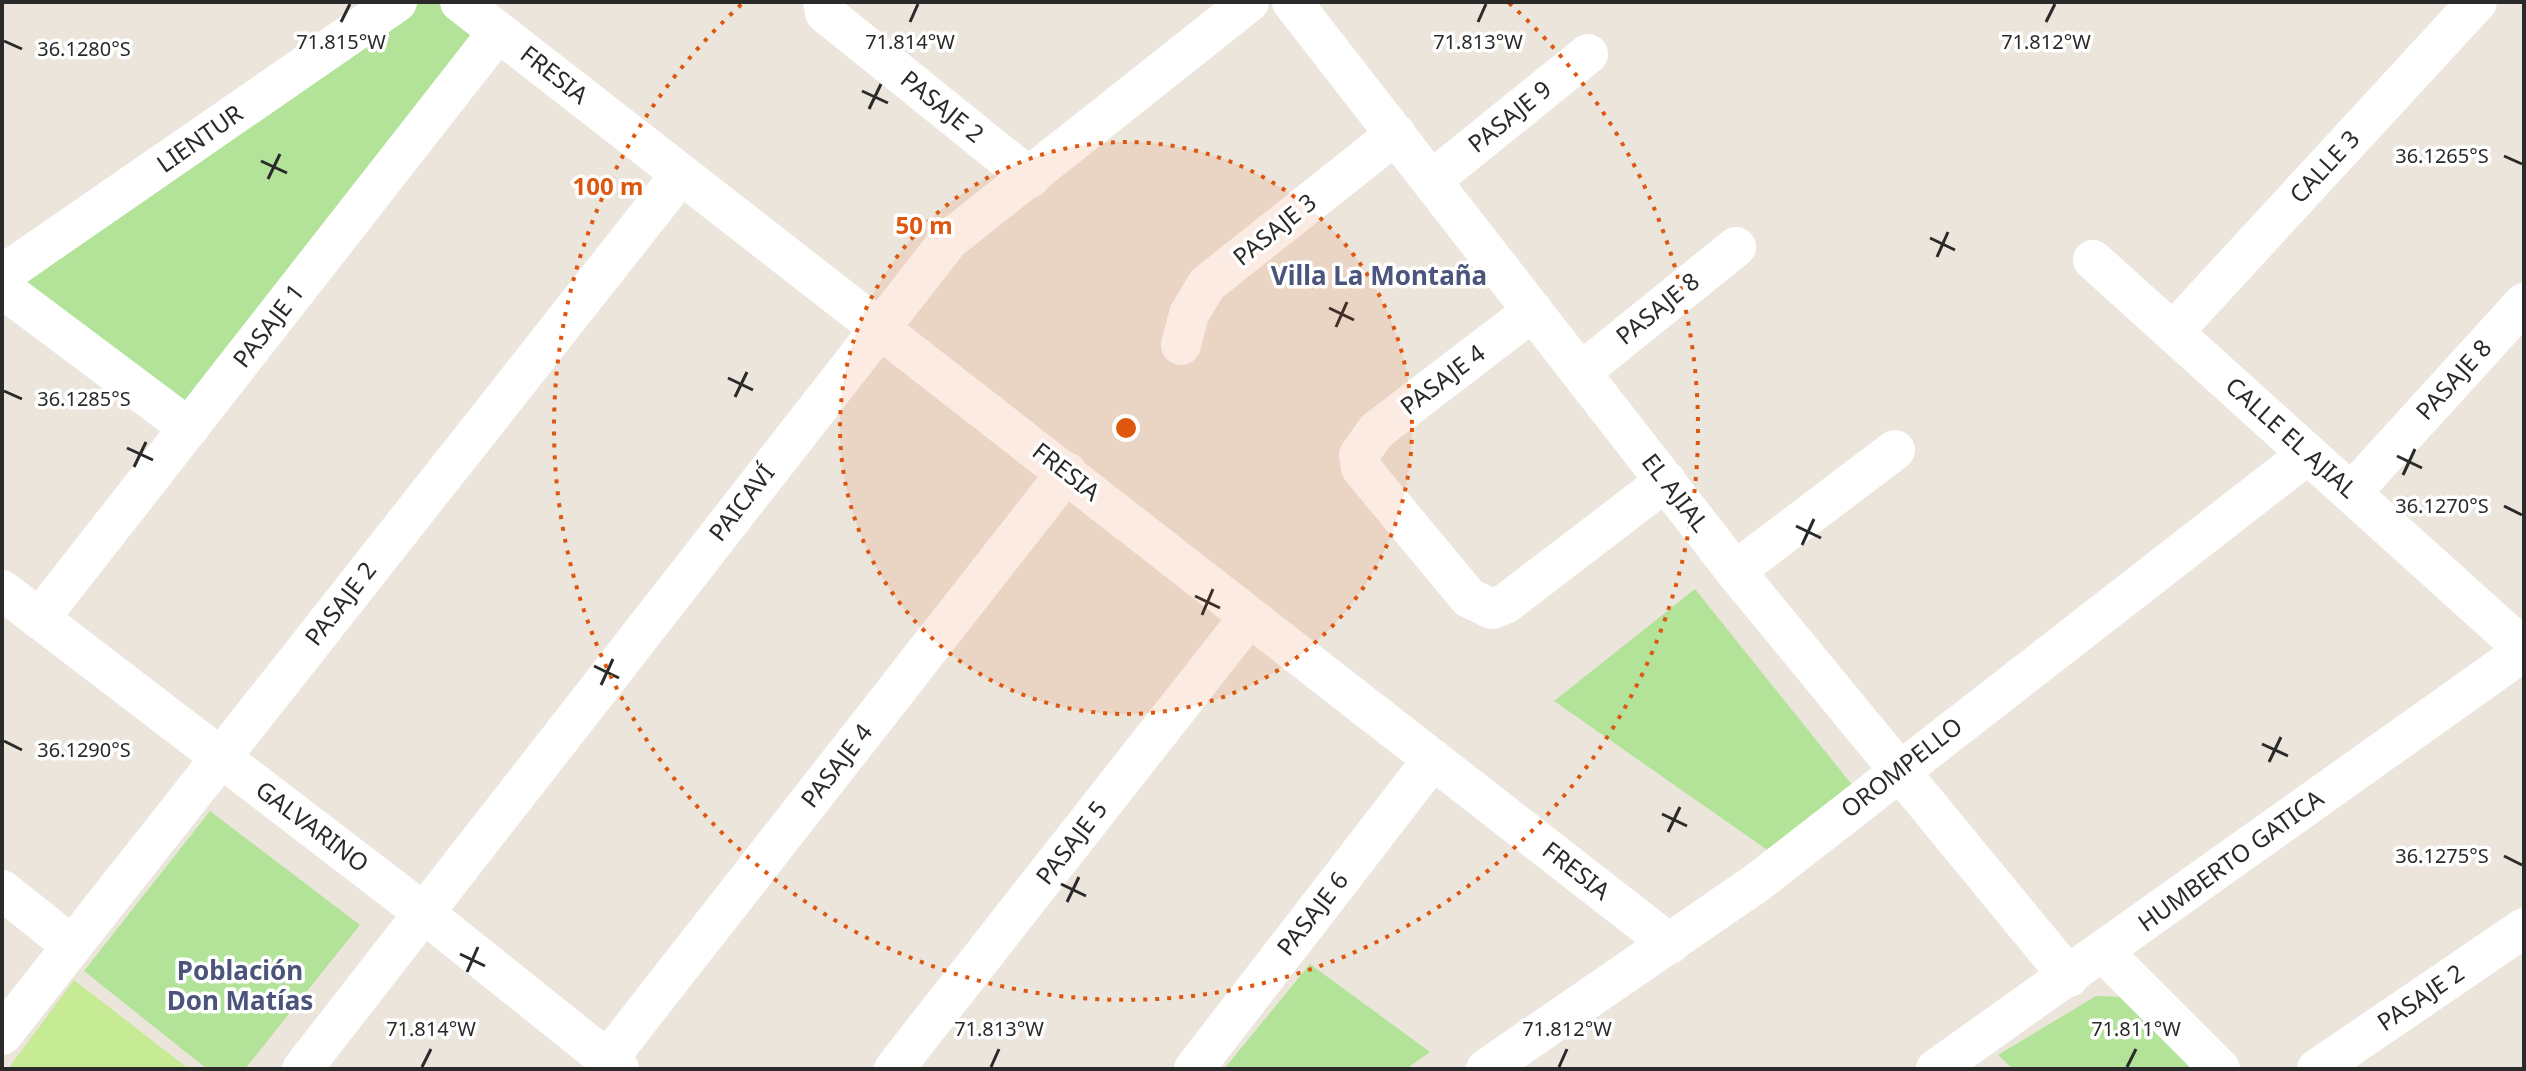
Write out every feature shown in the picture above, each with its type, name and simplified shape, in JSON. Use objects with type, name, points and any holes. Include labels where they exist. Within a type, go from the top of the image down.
[{"type":"street","name":"LIENTUR","points":[[2,275],[397,2]]},
{"type":"street","name":"FRESIA","points":[[460,2],[1670,944]]},
{"type":"street","name":"PASAJE 2","points":[[823,2],[825,13],[1030,178]]},
{"type":"street","name":"PAICAVÍ","points":[[302,1069],[949,240],[1249,2]]},
{"type":"street","name":"EL AJIAL","points":[[1292,2],[1735,571],[2069,977]]},
{"type":"street","name":"CALLE 3","points":[[2173,332],[2477,2]]},
{"type":"street","name":"PASAJE 1","points":[[39,619],[498,32]]},
{"type":"street","name":"PASAJE 9","points":[[1432,180],[1588,54]]},
{"type":"street","name":"PASAJE 3","points":[[1181,345],[1189,314],[1207,284],[1396,134]]},
{"type":"street","name":"PASAJE 2","points":[[2,1035],[681,174]]},
{"type":"street","name":"PASAJE 8","points":[[1581,372],[1736,247]]},
{"type":"street","name":"CALLE EL AJIAL","points":[[2093,260],[2524,650]]},
{"type":"street","points":[[2,288],[189,428]]},
{"type":"street","name":"PASAJE 8","points":[[2351,493],[2524,303]]},
{"type":"street","name":"PASAJE 4","points":[[1533,311],[1376,431],[1359,455],[1361,468],[1469,598],[1492,609],[1505,604],[1666,481]]},
{"type":"street","points":[[1735,571],[1895,450]]},
{"type":"street","name":"OROMPELLO","points":[[1486,1069],[1758,882],[2308,454]]},
{"type":"street","name":"PASAJE 4","points":[[613,1064],[1067,472]]},
{"type":"street","name":"GALVARINO","points":[[2,590],[424,913],[613,1064]]},
{"type":"street","name":"PASAJE 5","points":[[894,1069],[1249,617]]},
{"type":"street","name":"HUMBERTO GATICA","points":[[1936,1069],[2104,953],[2524,650]]},
{"type":"street","name":"PASAJE 6","points":[[1194,1069],[1433,759]]},
{"type":"street","points":[[2,890],[71,945]]},
{"type":"street","name":"PASAJE 2","points":[[2317,1069],[2524,928]]},
{"type":"street","points":[[2104,953],[2220,1069]]},
{"type":"green space","points":[[414,2],[443,2],[484,34],[187,416],[10,283]]},
{"type":"green space","points":[[1695,589],[1857,791],[1776,856],[1554,701]]},
{"type":"green space","points":[[210,811],[360,925],[245,1069],[207,1069],[84,971]]},
{"type":"green space","points":[[1310,964],[1430,1052],[1406,1069],[1224,1069]]},
{"type":"green space","points":[[74,980],[189,1069],[8,1069]]},
{"type":"green space","points":[[2096,996],[2120,997],[2196,1069],[2013,1069],[1998,1055]]},
{"type":"district","name":"Villa La Montaña","points":[[1379,276]]},
{"type":"district","name":"Población Don Matías","points":[[240,986]]}]
